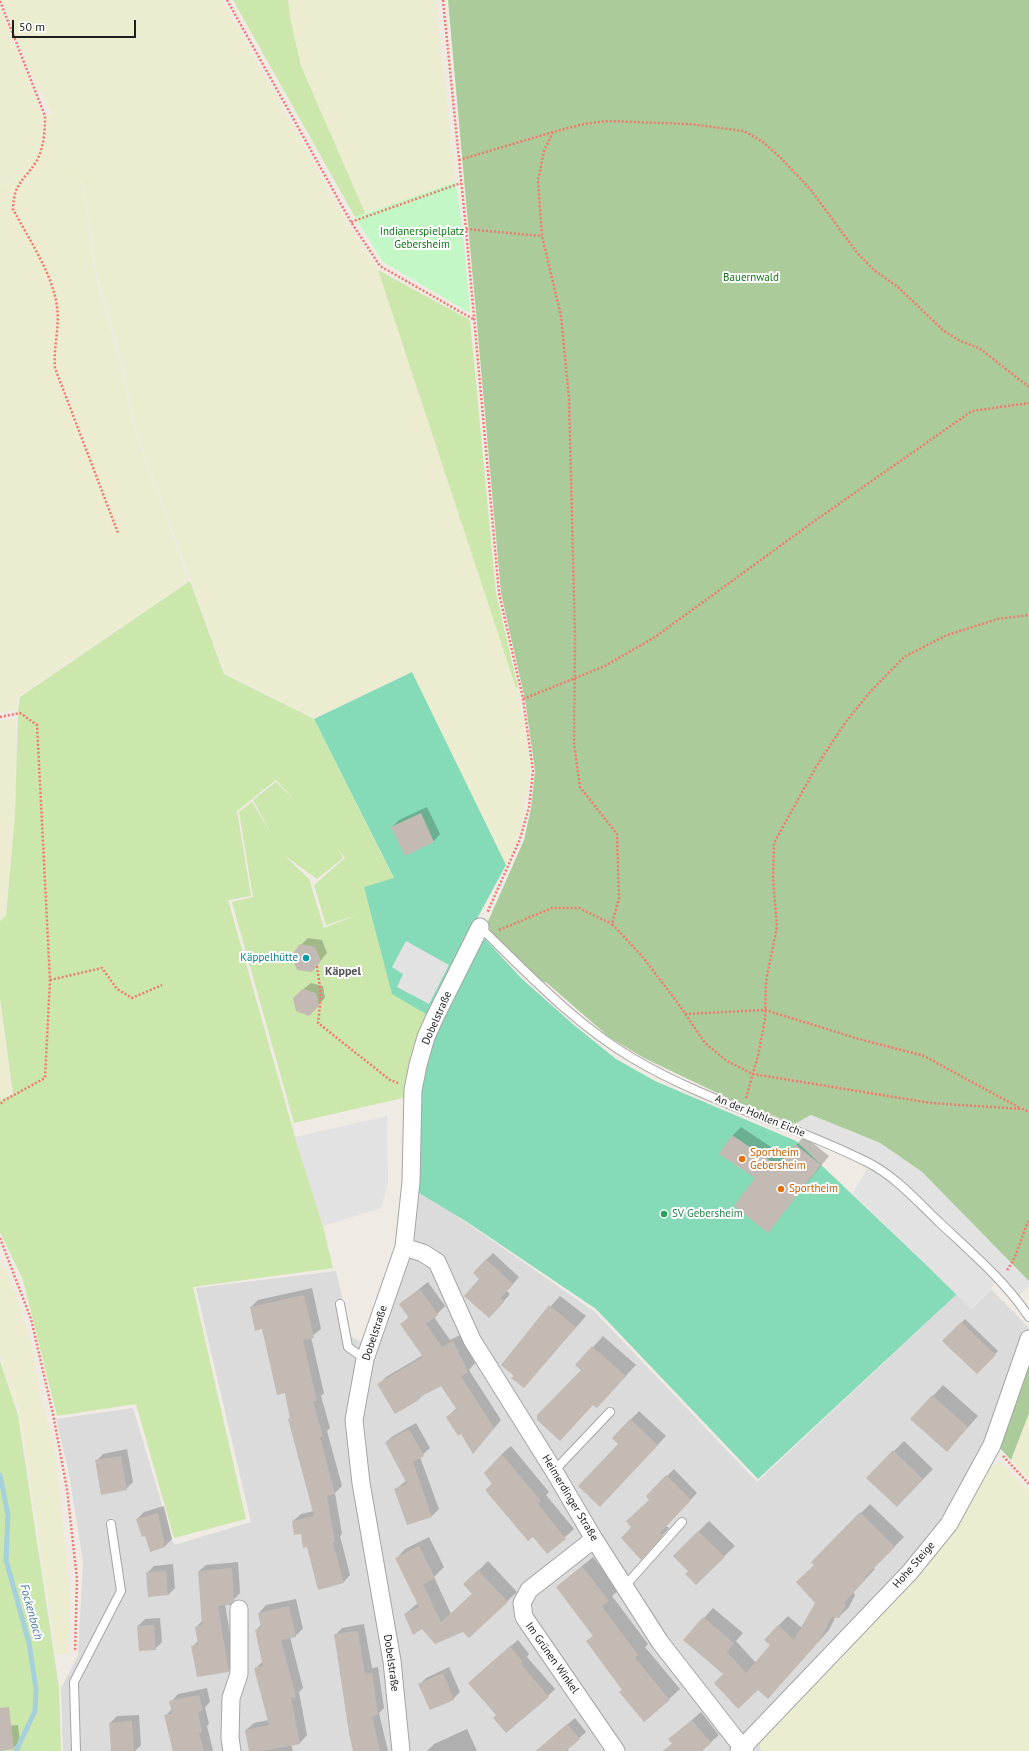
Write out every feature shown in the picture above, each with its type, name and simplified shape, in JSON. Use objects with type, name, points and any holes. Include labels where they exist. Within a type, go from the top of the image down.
[{"type":"street","name":"Dobelstraße","points":[[401,1751],[392,1661],[362,1483],[354,1420],[365,1359],[404,1247],[411,1182],[413,1090],[426,1037],[484,931]]},
{"type":"street","name":"Heimerdinger Straße","points":[[404,1247],[423,1253],[437,1262],[472,1340],[594,1539],[660,1642],[742,1750]]},
{"type":"street","name":"Hohe Steige","points":[[742,1750],[910,1572],[949,1524],[992,1445],[1029,1339]]},
{"type":"street","name":"Im Grünen Winkel","points":[[594,1539],[529,1590],[522,1603],[524,1617],[616,1751]]},
{"type":"street","points":[[232,1751],[230,1738],[231,1698],[239,1674],[239,1609]]},
{"type":"lane","name":"An der Hohlen Eiche","points":[[484,931],[538,984],[608,1042],[634,1059],[686,1087],[743,1108],[870,1164],[905,1190],[1000,1279],[1017,1298],[1029,1317]]},
{"type":"lane","points":[[340,1304],[348,1347],[365,1359]]},
{"type":"lane","points":[[554,1472],[610,1412]]},
{"type":"lane","points":[[625,1586],[682,1522]]},
{"type":"lane","points":[[76,1751],[74,1682],[121,1592],[111,1524]]},
{"type":"path","points":[[227,0],[351,222],[380,266],[474,319]]},
{"type":"path","points":[[443,0],[466,229],[499,593],[523,699],[533,771],[529,807],[520,839],[484,931]]},
{"type":"path","points":[[0,1],[45,116],[46,132],[42,145],[36,162],[21,179],[14,196],[13,209],[49,279],[55,295],[58,332],[53,351],[55,368],[118,533]]},
{"type":"path","points":[[459,160],[553,132],[584,124],[608,121],[689,124],[744,131],[763,142],[781,158],[811,190],[858,254],[874,270],[898,287],[944,331],[979,348],[1029,387]]},
{"type":"path","points":[[553,132],[544,151],[538,181],[542,236],[561,316],[569,398],[576,678],[574,744],[580,787],[617,834],[619,898],[612,924]]},
{"type":"path","points":[[351,222],[461,183]]},
{"type":"path","points":[[466,229],[542,236]]},
{"type":"path","points":[[523,699],[605,666],[654,637],[813,522],[972,411],[1029,403]]},
{"type":"path","points":[[743,1108],[758,1056],[765,1010],[766,981],[777,928],[773,879],[774,843],[816,767],[845,723],[870,692],[904,657],[947,635],[998,619],[1029,615]]},
{"type":"path","points":[[0,717],[20,713],[37,725],[50,980],[45,1078],[3,1101],[0,1105]]},
{"type":"path","points":[[484,931],[552,908],[579,908],[612,924],[642,956],[705,1043],[727,1061],[753,1074],[931,1102],[1023,1109]]},
{"type":"path","points":[[316,966],[321,996],[318,1023],[390,1080],[413,1090]]},
{"type":"path","points":[[50,980],[102,968],[117,989],[132,998],[162,985]]},
{"type":"path","points":[[685,1014],[765,1010],[859,1039],[924,1056],[1029,1112]]},
{"type":"path","points":[[1000,1279],[1012,1264],[1023,1231],[1029,1220]]},
{"type":"path","points":[[0,1238],[31,1319],[53,1414],[67,1488],[77,1579],[75,1654]]},
{"type":"path","points":[[992,1445],[1029,1484]]},
{"type":"shaded area","points":[[406,941],[449,965],[429,1004],[397,987],[403,974],[392,967]]},
{"type":"shaded area","points":[[811,1115],[880,1143],[922,1172],[1029,1281],[1029,1285],[1017,1298],[1000,1279],[971,1309],[853,1193],[870,1164],[795,1124]]},
{"type":"shaded area","points":[[387,1116],[388,1183],[381,1208],[323,1226],[295,1137]]},
{"type":"shaded area","points":[[416,1191],[441,1205],[595,1312],[757,1482],[957,1294],[972,1309],[991,1289],[1029,1328],[1029,1355],[996,1444],[991,1466],[952,1535],[917,1578],[761,1739],[760,1748],[762,1751],[63,1751],[61,1688],[78,1656],[83,1562],[69,1474],[56,1419],[133,1408],[174,1545],[251,1522],[196,1288],[336,1271],[351,1337],[378,1349],[408,1258]]},
{"type":"green space","points":[[2,0],[222,0],[347,222],[378,270],[516,688],[518,688],[531,771],[518,839],[506,865],[412,672],[314,719],[225,673],[144,453],[132,413],[126,376],[97,274],[85,191],[58,126],[84,191],[95,274],[124,377],[130,412],[143,453],[189,581],[19,696],[16,710],[0,713],[0,188],[11,181],[25,162],[10,181],[0,187],[0,6],[43,117],[52,114],[35,82]]},
{"type":"green space","points":[[233,0],[288,0],[291,22],[301,66],[365,213],[355,217]]},
{"type":"green space","points":[[288,0],[436,0],[456,182],[365,213],[301,66],[291,22]]},
{"type":"green space","name":"Bauernwald","points":[[448,0],[1029,0],[1029,1282],[922,1172],[880,1143],[811,1115],[795,1124],[732,1100],[644,1058],[609,1037],[547,983],[536,979],[486,926],[524,840],[531,808],[535,771],[525,700],[501,593]]},
{"type":"green space","name":"Indianerspielplatz Gebersheim","points":[[456,182],[463,234],[470,313],[383,262],[355,217]]},
{"type":"green space","points":[[378,270],[470,320],[496,593],[518,688],[516,688]]},
{"type":"green space","points":[[190,581],[224,674],[314,719],[394,879],[364,887],[370,909],[431,1017],[407,1097],[294,1123],[232,902],[253,897],[239,812],[252,802],[272,835],[253,800],[276,782],[297,803],[276,780],[237,811],[251,896],[228,900],[295,1137],[323,1226],[333,1268],[193,1287],[246,1519],[174,1538],[136,1404],[57,1416],[23,1280],[0,1232],[0,1100],[13,1094],[0,998],[0,921],[6,916],[15,815],[18,709],[20,697]],"holes":[[[339,850],[345,858],[314,885],[326,925],[357,915],[324,928],[309,879],[284,855],[317,879],[343,858]]]},
{"type":"green space","points":[[412,672],[506,865],[473,926],[431,1017],[392,994],[364,887],[394,878],[314,719]]},
{"type":"green space","points":[[16,718],[15,815],[5,916],[0,920],[0,721]]},
{"type":"green space","name":"SV Gebersheim","points":[[484,938],[522,979],[574,1025],[616,1059],[655,1081],[796,1141],[957,1294],[758,1479],[596,1309],[467,1222],[416,1191],[419,1077],[460,976]]},
{"type":"green space","points":[[0,1005],[12,1093],[0,1099]]},
{"type":"green space","points":[[0,1260],[16,1293],[33,1349],[37,1380],[55,1449],[69,1580],[70,1623],[67,1654],[56,1655],[20,1414],[0,1356]]},
{"type":"green space","points":[[1029,1355],[1029,1413],[1011,1460],[996,1444]]},
{"type":"green space","points":[[0,1361],[18,1415],[59,1688],[61,1751],[0,1751]]},
{"type":"green space","points":[[1029,1413],[1029,1479],[1011,1460]]},
{"type":"green space","points":[[998,1462],[1003,1464],[1029,1491],[1029,1751],[762,1751],[760,1748],[761,1739],[917,1578],[952,1535],[991,1466]]},
{"type":"building","points":[[421,813],[434,842],[405,856],[391,827]]},
{"type":"building","name":"Käppelhütte","points":[[300,944],[315,947],[321,961],[312,972],[297,970],[291,956]]},
{"type":"building","points":[[303,989],[316,993],[319,1006],[309,1016],[296,1011],[293,998]]},
{"type":"building","name":"Sportheim","points":[[732,1135],[778,1166],[795,1144],[821,1165],[768,1233],[734,1206],[755,1178],[719,1154]]},
{"type":"building","points":[[486,1259],[513,1284],[501,1298],[504,1302],[489,1318],[464,1296],[479,1279],[473,1273]]},
{"type":"building","points":[[420,1289],[438,1315],[426,1324],[442,1347],[453,1341],[468,1372],[461,1376],[494,1428],[473,1454],[461,1434],[458,1436],[446,1417],[457,1410],[441,1386],[418,1398],[419,1400],[395,1414],[377,1384],[423,1357],[400,1324],[409,1318],[399,1304]]},
{"type":"building","points":[[304,1295],[314,1338],[303,1340],[317,1401],[313,1402],[323,1436],[320,1437],[335,1494],[327,1496],[335,1542],[333,1543],[344,1583],[318,1590],[307,1547],[303,1548],[301,1534],[294,1535],[292,1521],[314,1516],[288,1419],[290,1419],[285,1393],[277,1395],[262,1329],[255,1331],[250,1307]]},
{"type":"building","points":[[549,1305],[576,1327],[524,1388],[511,1378],[514,1376],[501,1365]]},
{"type":"building","points":[[961,1322],[996,1355],[977,1374],[942,1341]]},
{"type":"building","points":[[592,1346],[626,1376],[597,1408],[593,1405],[560,1441],[537,1420],[537,1415],[581,1370],[575,1365]]},
{"type":"building","points":[[932,1395],[968,1427],[947,1452],[910,1419]]},
{"type":"building","points":[[630,1419],[658,1445],[600,1507],[578,1486],[618,1444],[612,1438]]},
{"type":"building","points":[[409,1429],[424,1456],[413,1462],[432,1517],[407,1525],[394,1489],[407,1484],[385,1442]]},
{"type":"building","points":[[893,1450],[923,1479],[897,1507],[866,1478]]},
{"type":"building","points":[[502,1454],[541,1501],[538,1504],[566,1539],[547,1554],[533,1537],[528,1541],[485,1490],[492,1484],[484,1473]]},
{"type":"building","points":[[121,1456],[127,1490],[101,1495],[95,1460]]},
{"type":"building","points":[[666,1475],[691,1500],[660,1533],[663,1536],[641,1560],[621,1538],[631,1527],[626,1521],[649,1500],[646,1496]]},
{"type":"building","points":[[860,1512],[895,1547],[864,1578],[866,1579],[844,1603],[846,1605],[839,1618],[832,1617],[819,1641],[768,1699],[758,1690],[738,1709],[714,1683],[723,1674],[683,1640],[703,1617],[734,1643],[727,1652],[746,1673],[770,1645],[764,1640],[778,1625],[794,1640],[815,1603],[796,1582],[814,1565],[811,1562]]},
{"type":"building","points":[[158,1513],[165,1547],[150,1552],[145,1536],[142,1537],[136,1519]]},
{"type":"building","points":[[698,1531],[725,1557],[696,1585],[685,1574],[688,1571],[673,1556]]},
{"type":"building","points":[[419,1546],[435,1578],[423,1584],[441,1622],[472,1594],[463,1584],[478,1570],[508,1602],[469,1638],[463,1632],[435,1644],[422,1629],[413,1635],[404,1614],[419,1607],[395,1558]]},
{"type":"building","points":[[582,1566],[609,1601],[602,1606],[638,1655],[635,1658],[670,1700],[644,1722],[619,1692],[622,1690],[586,1641],[593,1636],[556,1587]]},
{"type":"building","points":[[232,1568],[234,1601],[230,1605],[218,1606],[229,1672],[197,1677],[191,1646],[198,1645],[195,1627],[202,1625],[198,1571]]},
{"type":"building","points":[[166,1571],[168,1595],[148,1597],[146,1572]]},
{"type":"building","points":[[289,1606],[296,1637],[281,1640],[296,1697],[291,1698],[300,1744],[262,1751],[249,1751],[245,1730],[269,1725],[254,1668],[263,1666],[255,1630],[261,1628],[258,1613]]},
{"type":"building","points":[[154,1625],[156,1650],[139,1651],[137,1626]]},
{"type":"building","points":[[358,1631],[365,1674],[372,1673],[378,1715],[372,1716],[380,1751],[353,1751],[349,1733],[334,1634]]},
{"type":"building","points":[[510,1646],[523,1662],[521,1664],[549,1697],[506,1733],[493,1718],[496,1715],[468,1683]]},
{"type":"building","points":[[443,1673],[454,1700],[430,1710],[418,1684]]},
{"type":"building","points":[[199,1695],[203,1711],[198,1712],[202,1732],[199,1733],[204,1751],[173,1751],[164,1715],[172,1714],[169,1701]]},
{"type":"building","points":[[9,1707],[14,1749],[0,1751],[0,1708]]},
{"type":"building","points":[[692,1720],[711,1743],[702,1751],[663,1751],[672,1744],[668,1739]]},
{"type":"building","points":[[132,1721],[134,1751],[111,1751],[109,1723]]},
{"type":"building","points":[[567,1724],[580,1739],[566,1751],[536,1751]]},
{"type":"waterway","name":"Fockenbach","points":[[0,1475],[8,1515],[6,1560],[29,1643],[36,1689],[35,1711],[16,1751]]},
{"type":"place","name":"Käppelhütte","points":[[306,958]]},
{"type":"place","name":"Sportheim Gebersheim","points":[[742,1159]]},
{"type":"place","name":"Sportheim","points":[[781,1189]]},
{"type":"place","name":"SV Gebersheim","points":[[664,1214]]},
{"type":"district","name":"Käppel","points":[[343,972]]}]
